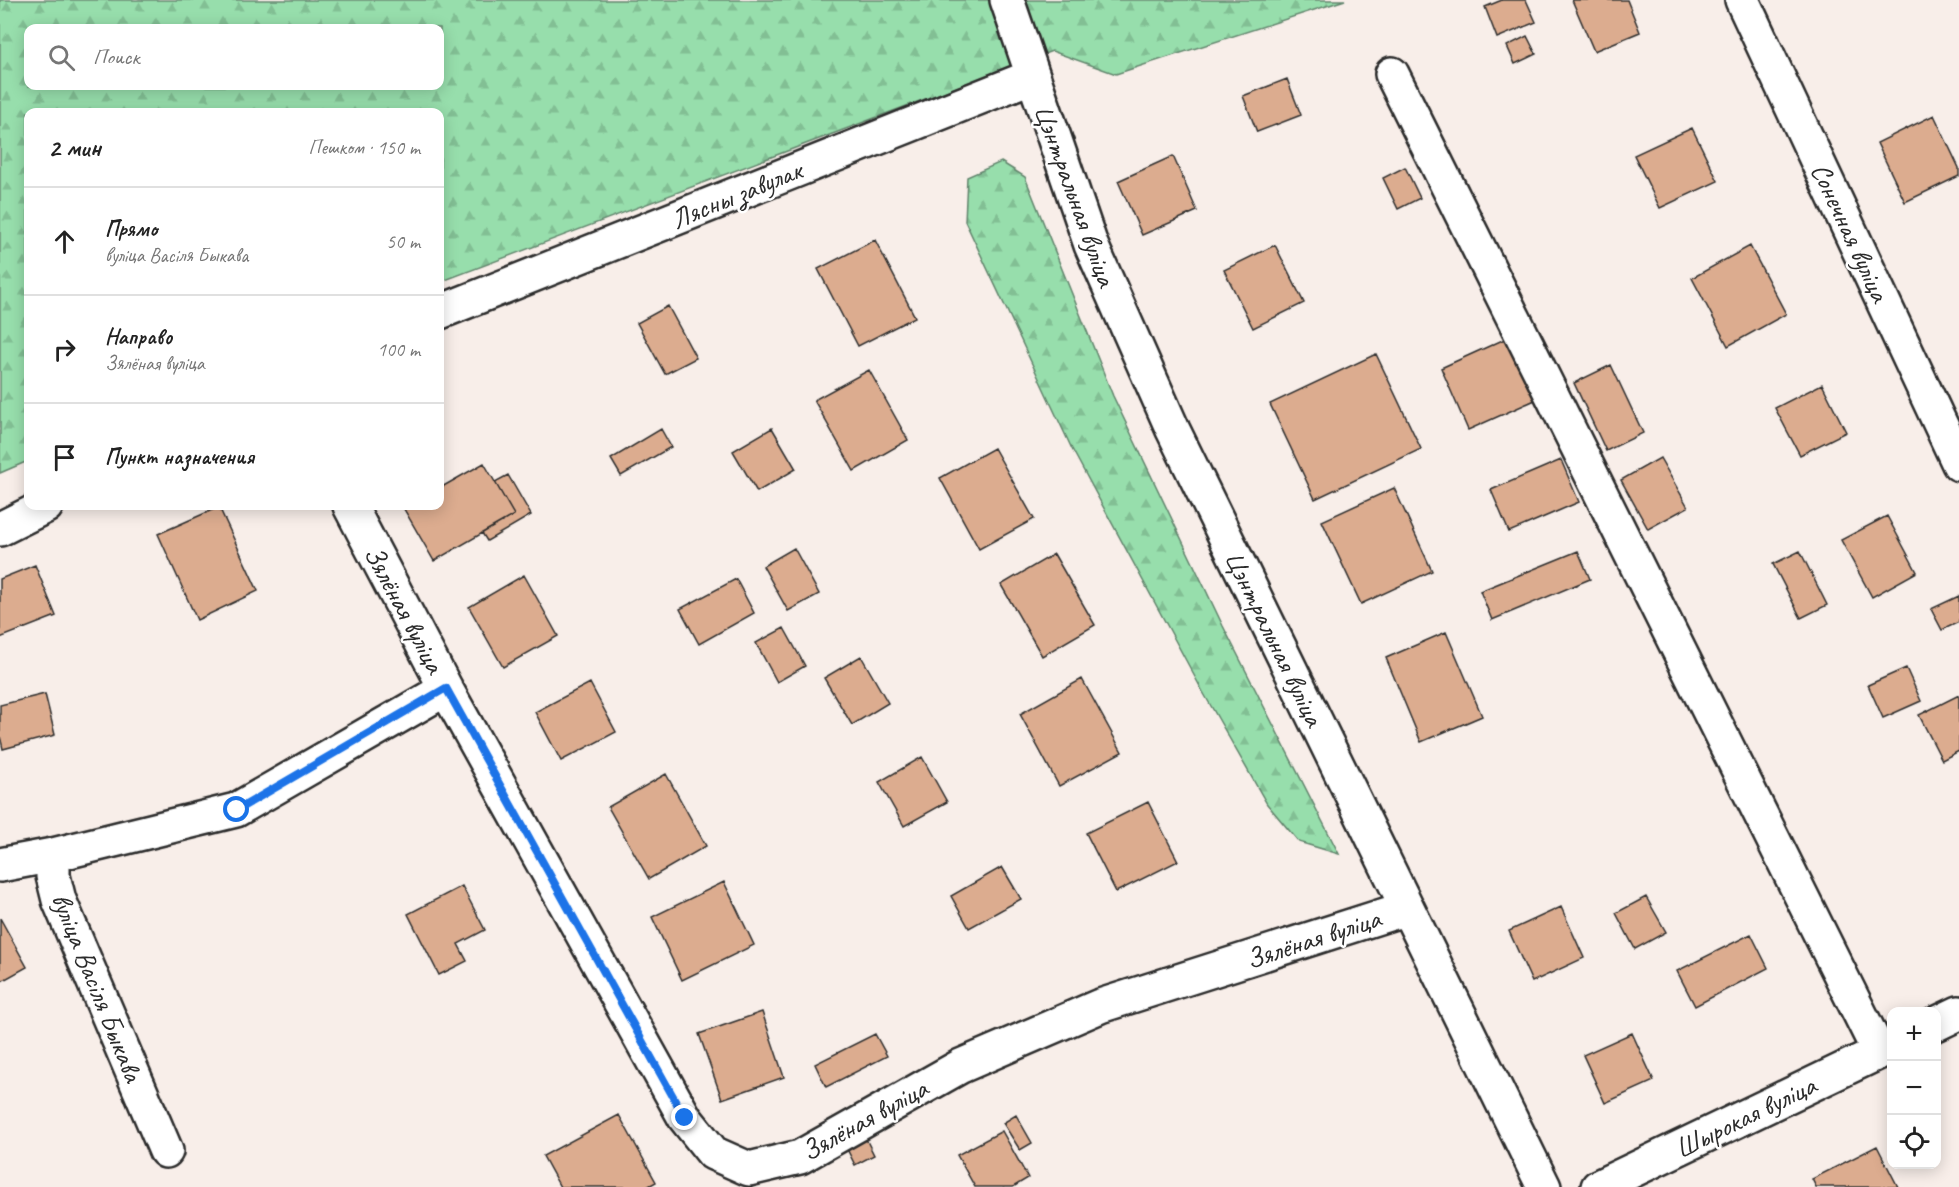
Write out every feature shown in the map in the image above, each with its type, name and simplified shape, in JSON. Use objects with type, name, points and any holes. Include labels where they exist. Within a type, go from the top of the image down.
[{"type":"street","name":"Цэнтральная вуліца","points":[[1007,0],[1091,245],[1173,430],[1544,1187]]},
{"type":"street","name":"Сонечная вуліца","points":[[1742,0],[1959,464]]},
{"type":"street","points":[[1392,74],[1885,1049]]},
{"type":"street","name":"Лясны завулак","points":[[444,310],[1033,76]]},
{"type":"street","points":[[0,530],[38,510]]},
{"type":"street","name":"Зялёная вуліца","points":[[352,510],[446,688],[685,1118],[713,1153],[749,1169],[800,1157],[962,1066],[1100,1006],[1407,908]]},
{"type":"street","name":"вуліца Васіля Быкава","points":[[166,1151],[59,900],[53,876],[53,855],[237,810],[446,688]]},
{"type":"street","points":[[0,865],[53,855]]},
{"type":"street","points":[[1941,1022],[1959,1013]]},
{"type":"street","name":"Шырокая вуліца","points":[[1598,1187],[1885,1049]]},
{"type":"green space","points":[[0,0],[1345,0],[1116,74],[1052,51],[444,280],[444,108],[24,108],[24,463],[0,473]]},
{"type":"green space","points":[[1001,162],[1025,177],[1113,396],[1223,626],[1339,854],[1299,842],[1267,804],[1203,692],[1072,449],[965,221],[967,177]]},
{"type":"building","points":[[1502,0],[1526,0],[1536,22],[1497,38],[1485,7]]},
{"type":"building","points":[[1572,0],[1627,0],[1640,32],[1594,51]]},
{"type":"building","points":[[1527,36],[1536,54],[1515,64],[1507,46]]},
{"type":"building","points":[[1287,79],[1301,115],[1257,132],[1243,96]]},
{"type":"building","points":[[1934,115],[1959,168],[1959,176],[1905,202],[1877,143]]},
{"type":"building","points":[[1692,128],[1718,181],[1660,208],[1634,155]]},
{"type":"building","points":[[1173,156],[1197,211],[1142,235],[1118,181]]},
{"type":"building","points":[[1405,167],[1420,198],[1398,209],[1383,178]]},
{"type":"building","points":[[875,240],[915,317],[858,346],[818,269]]},
{"type":"building","points":[[1275,245],[1304,303],[1253,328],[1224,270]]},
{"type":"building","points":[[1750,246],[1786,314],[1728,346],[1692,278]]},
{"type":"building","points":[[668,306],[696,358],[665,374],[637,323]]},
{"type":"building","points":[[1507,338],[1535,400],[1468,430],[1441,368]]},
{"type":"building","points":[[1376,354],[1421,449],[1315,499],[1270,404]]},
{"type":"building","points":[[1611,365],[1643,433],[1606,451],[1574,383]]},
{"type":"building","points":[[869,370],[908,440],[854,471],[814,400]]},
{"type":"building","points":[[1822,384],[1846,432],[1800,455],[1775,408]]},
{"type":"building","points":[[772,428],[796,469],[757,492],[733,451]]},
{"type":"building","points":[[661,429],[671,447],[621,476],[611,459]]},
{"type":"building","points":[[994,448],[1034,519],[979,549],[940,478]]},
{"type":"building","points":[[1660,458],[1688,507],[1648,529],[1621,480]]},
{"type":"building","points":[[1561,460],[1579,502],[1509,532],[1491,490]]},
{"type":"building","points":[[484,463],[514,515],[434,561],[405,510],[444,510],[444,486]]},
{"type":"building","points":[[508,475],[531,515],[487,541],[482,533],[514,515],[495,482]]},
{"type":"building","points":[[1394,488],[1432,571],[1361,604],[1322,521]]},
{"type":"building","points":[[212,510],[220,510],[258,591],[197,620],[158,534]]},
{"type":"building","points":[[1887,516],[1917,572],[1872,597],[1841,540]]},
{"type":"building","points":[[794,548],[819,594],[788,611],[763,566]]},
{"type":"building","points":[[1578,551],[1590,579],[1492,620],[1480,591]]},
{"type":"building","points":[[1800,551],[1827,605],[1801,618],[1773,564]]},
{"type":"building","points":[[1054,554],[1095,625],[1042,656],[1001,585]]},
{"type":"building","points":[[35,565],[56,616],[0,638],[0,579]]},
{"type":"building","points":[[524,575],[558,636],[503,667],[469,607]]},
{"type":"building","points":[[736,579],[754,613],[699,644],[680,609]]},
{"type":"building","points":[[1959,596],[1959,622],[1942,630],[1931,609]]},
{"type":"building","points":[[784,628],[805,666],[777,682],[756,643]]},
{"type":"building","points":[[1446,632],[1482,716],[1421,742],[1386,658]]},
{"type":"building","points":[[861,656],[888,703],[852,725],[824,678]]},
{"type":"building","points":[[1906,668],[1921,701],[1883,718],[1868,685]]},
{"type":"building","points":[[1082,679],[1122,752],[1059,786],[1020,714]]},
{"type":"building","points":[[590,683],[616,732],[561,761],[535,712]]},
{"type":"building","points":[[45,694],[55,735],[3,749],[0,736],[0,705]]},
{"type":"building","points":[[1959,695],[1959,751],[1942,760],[1919,715]]},
{"type":"building","points":[[922,757],[947,802],[904,826],[879,782]]},
{"type":"building","points":[[666,774],[706,846],[649,879],[608,807]]},
{"type":"building","points":[[1148,802],[1178,861],[1116,892],[1086,833]]},
{"type":"building","points":[[1002,867],[1021,899],[969,928],[951,896]]},
{"type":"building","points":[[724,882],[754,945],[682,980],[652,917]]},
{"type":"building","points":[[462,886],[485,930],[458,944],[467,961],[439,975],[408,914]]},
{"type":"building","points":[[1646,897],[1666,932],[1635,949],[1616,913]]},
{"type":"building","points":[[1561,907],[1584,958],[1532,982],[1509,931]]},
{"type":"building","points":[[0,918],[27,967],[0,982]]},
{"type":"building","points":[[1751,934],[1768,968],[1695,1006],[1677,971]]},
{"type":"building","points":[[762,1012],[784,1077],[722,1099],[699,1034]]},
{"type":"building","points":[[1632,1033],[1654,1081],[1605,1103],[1583,1055]]},
{"type":"building","points":[[875,1034],[887,1056],[826,1087],[815,1064]]},
{"type":"building","points":[[619,1115],[656,1182],[647,1187],[560,1187],[543,1156]]},
{"type":"building","points":[[1016,1115],[1032,1143],[1020,1150],[1003,1123]]},
{"type":"building","points":[[1002,1131],[1028,1178],[1013,1187],[975,1187],[957,1155]]},
{"type":"building","points":[[866,1139],[874,1155],[855,1165],[847,1149]]},
{"type":"building","points":[[1877,1146],[1898,1187],[1816,1187],[1812,1179]]},
{"type":"route","points":[[237,810],[446,688],[685,1118]]}]
